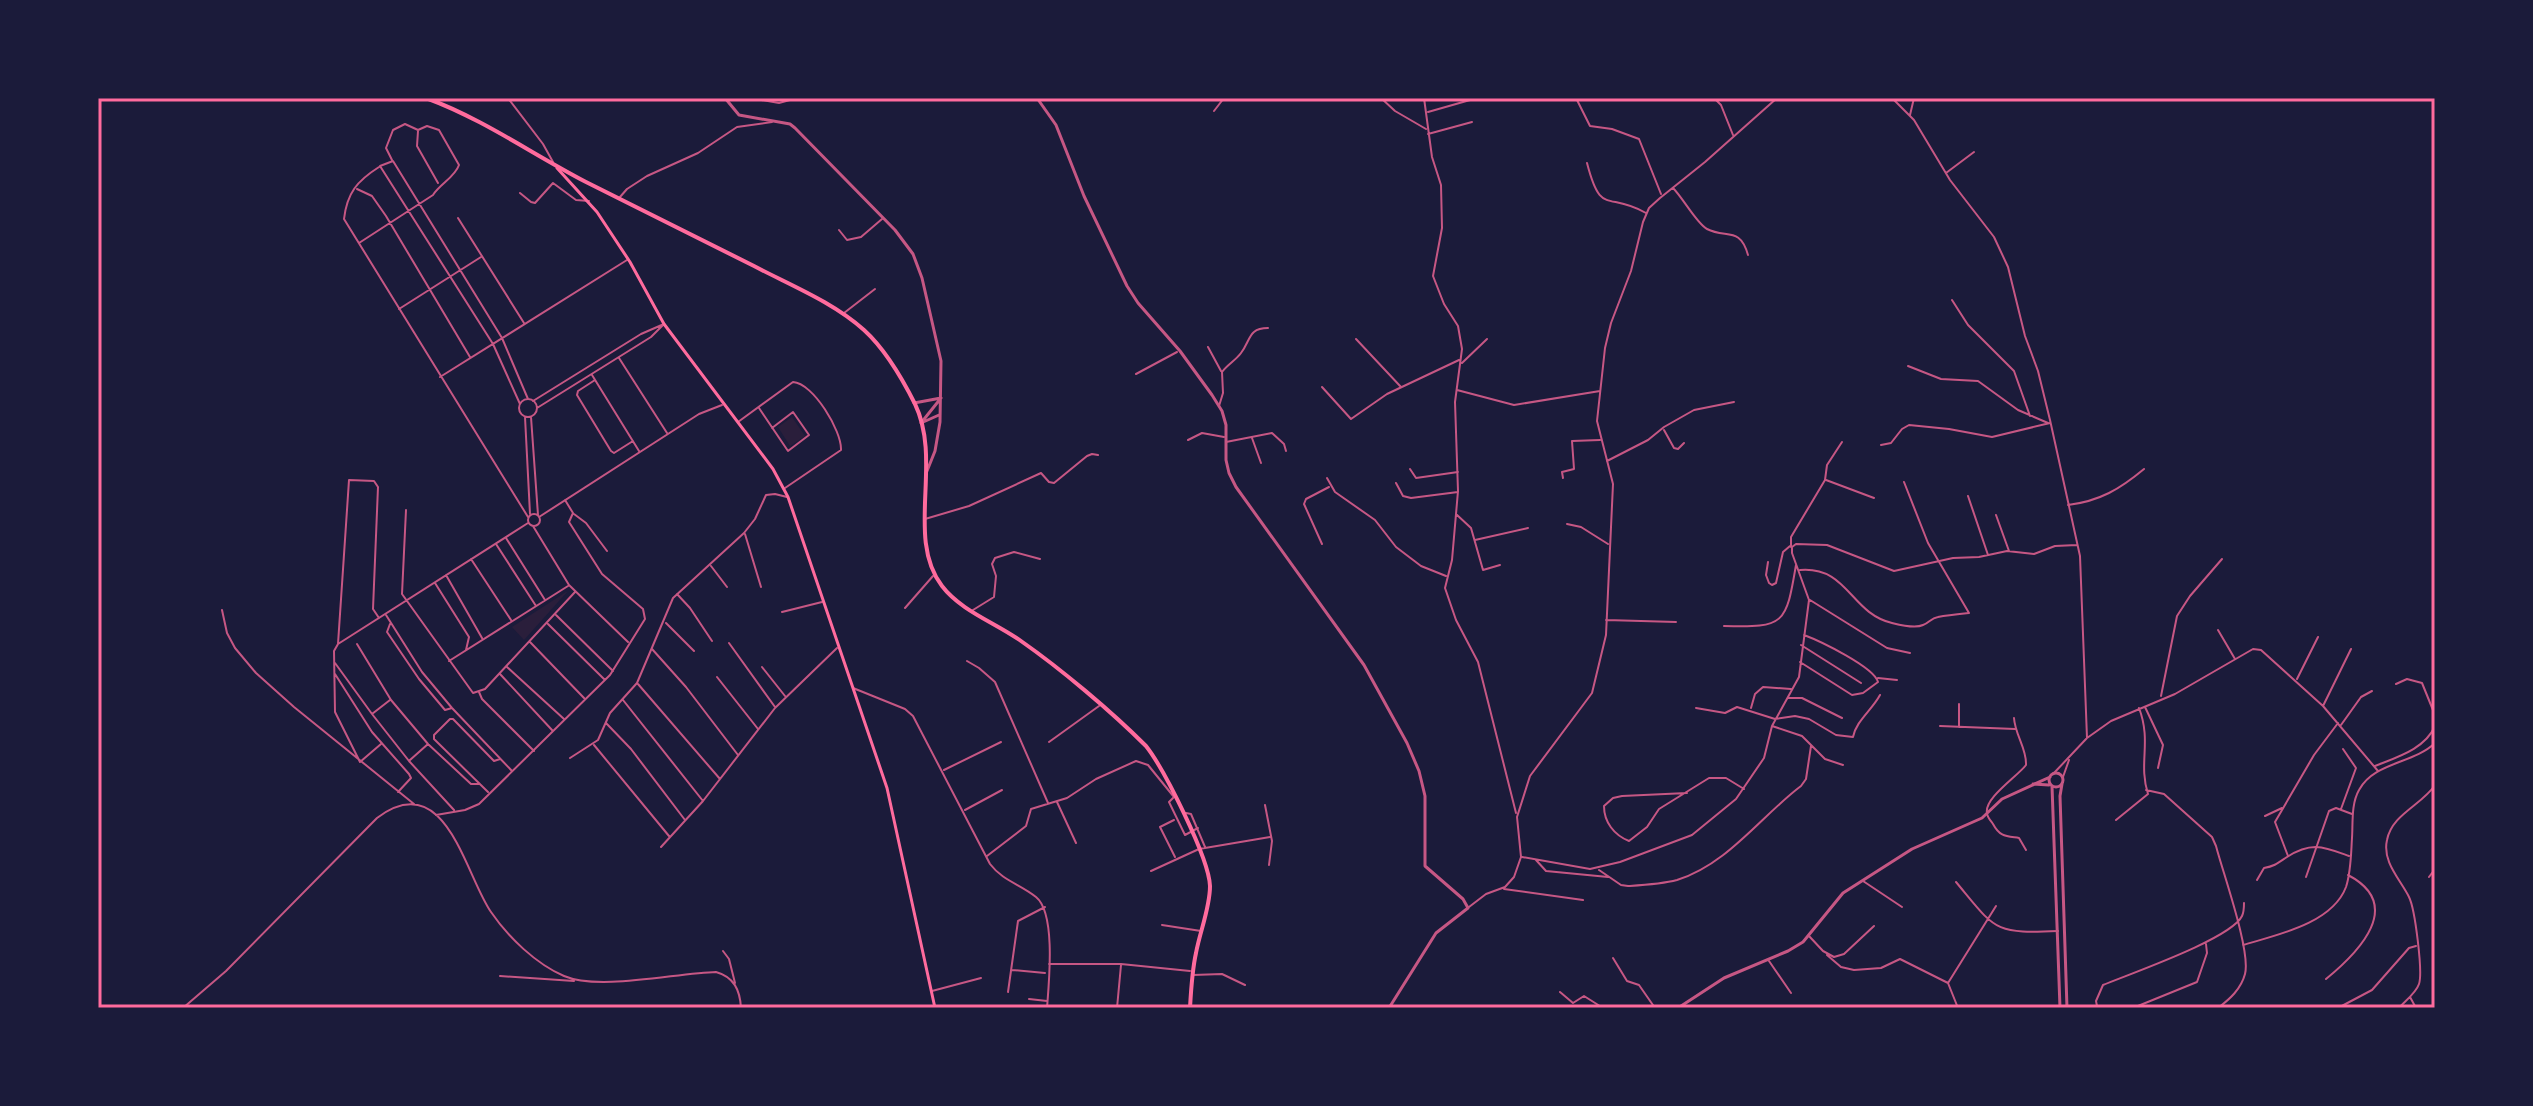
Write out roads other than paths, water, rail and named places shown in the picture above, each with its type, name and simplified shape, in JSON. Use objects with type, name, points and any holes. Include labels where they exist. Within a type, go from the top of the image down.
[{"type":"main road","points":[[426,98],[490,127],[555,166],[797,288],[865,330],[880,347],[914,403],[921,423],[927,472],[925,546],[934,575],[954,599],[1021,641],[1146,746],[1155,757],[1199,849],[1210,886],[1193,973],[1190,1008]]},
{"type":"main road","points":[[555,166],[589,201],[628,259],[664,324],[738,422],[788,497],[887,788],[935,1008]]},
{"type":"street","points":[[508,98],[543,144],[555,166]]},
{"type":"street","points":[[725,98],[739,115],[790,124],[795,128],[883,218],[913,254],[940,352],[940,414],[935,451],[927,472]]},
{"type":"street","points":[[750,98],[779,103],[798,98],[808,100]]},
{"type":"street","points":[[1037,98],[1056,125],[1084,196],[1127,286],[1180,351],[1219,406],[1226,425],[1229,473],[1236,487],[1364,665],[1401,732],[1419,771],[1425,796],[1425,866],[1463,899],[1468,908]]},
{"type":"street","points":[[1214,111],[1224,98]]},
{"type":"street","points":[[1381,98],[1428,132],[1472,122]]},
{"type":"street","points":[[1389,1008],[1436,933],[1486,894],[1501,889],[1514,877],[1521,857],[1517,817],[1478,662],[1456,620],[1445,588],[1452,560],[1458,492],[1455,416],[1461,359],[1458,326],[1444,304],[1433,276],[1442,228],[1441,185],[1428,132],[1424,98]]},
{"type":"street","points":[[1426,112],[1477,98]]},
{"type":"street","points":[[1576,98],[1590,126],[1612,129],[1639,139],[1662,196]]},
{"type":"street","points":[[1714,98],[1721,105],[1734,136]]},
{"type":"street","points":[[1517,817],[1530,776],[1592,693],[1603,653],[1613,484],[1597,421],[1605,348],[1611,323],[1631,271],[1647,213],[1662,196],[1777,98]]},
{"type":"street","points":[[1892,98],[1910,115],[1945,173],[2002,251],[2038,371],[2077,545],[2081,572],[2087,738]]},
{"type":"street","points":[[1910,115],[1914,98]]},
{"type":"street","points":[[619,198],[647,176],[698,153],[737,127],[774,122]]},
{"type":"street","points":[[359,243],[420,205],[456,172],[459,165],[439,130],[427,126],[418,130],[405,124],[393,130],[386,148],[393,161],[420,205],[461,271],[502,338],[528,399],[537,408]]},
{"type":"street","points":[[418,130],[417,146],[439,185]]},
{"type":"street","points":[[1945,173],[1974,152]]},
{"type":"street","points":[[393,161],[363,177],[346,200],[344,219],[529,515]]},
{"type":"street","points":[[1587,163],[1594,191],[1599,197],[1628,204],[1647,213]]},
{"type":"street","points":[[380,166],[493,344],[520,404],[520,413],[531,417]]},
{"type":"street","points":[[520,193],[535,203],[553,183],[576,200],[589,201]]},
{"type":"street","points":[[356,187],[372,196],[471,358]]},
{"type":"street","points":[[1672,188],[1705,228],[1739,237],[1748,255]]},
{"type":"street","points":[[458,218],[524,324]]},
{"type":"street","points":[[839,230],[847,240],[861,237],[883,218]]},
{"type":"street","points":[[399,309],[482,257]]},
{"type":"street","points":[[440,377],[628,259]]},
{"type":"street","points":[[842,314],[875,289]]},
{"type":"street","points":[[1952,300],[1960,308],[1968,325],[2014,371],[2032,418]]},
{"type":"street","points":[[533,526],[539,523],[539,516],[531,417],[537,408],[651,337],[664,324]]},
{"type":"street","points":[[533,401],[641,334],[664,324]]},
{"type":"street","points":[[1222,372],[1242,353],[1255,329],[1268,328]]},
{"type":"street","points":[[1356,339],[1401,387]]},
{"type":"street","points":[[1460,365],[1487,339]]},
{"type":"street","points":[[1208,347],[1222,372],[1223,393],[1219,406]]},
{"type":"street","points":[[1136,374],[1180,351]]},
{"type":"street","points":[[619,357],[668,434]]},
{"type":"street","points":[[1322,387],[1351,419],[1387,394],[1461,359]]},
{"type":"street","points":[[1908,366],[1941,379],[1978,381],[2032,418],[2051,423]]},
{"type":"street","points":[[591,374],[640,452]]},
{"type":"street","points":[[595,380],[578,391],[577,395],[611,451],[614,453],[633,441]]},
{"type":"street","points":[[738,422],[793,382],[800,382],[836,426],[841,450],[784,489]]},
{"type":"street","points":[[1457,390],[1514,405],[1601,391]]},
{"type":"street","points":[[914,403],[941,398]]},
{"type":"street","points":[[921,423],[941,398]]},
{"type":"street","points":[[520,404],[528,399]]},
{"type":"street","points":[[1607,461],[1648,440],[1662,428],[1694,410],[1734,402]]},
{"type":"street","points":[[529,515],[539,516],[699,414],[724,404]]},
{"type":"street","points":[[758,407],[772,428],[788,451],[809,435],[793,412],[772,428]]},
{"type":"street","points":[[921,423],[940,414]]},
{"type":"street","points":[[525,417],[528,523]]},
{"type":"street","points":[[1881,445],[1891,443],[1909,425],[1992,437],[2051,423]]},
{"type":"street","points":[[1662,428],[1668,433],[1674,448],[1678,449],[1684,443]]},
{"type":"street","points":[[1188,440],[1202,433],[1226,440],[1272,433],[1284,444],[1286,451]]},
{"type":"street","points":[[1251,436],[1261,463]]},
{"type":"street","points":[[1563,478],[1562,472],[1574,469],[1572,441],[1600,440]]},
{"type":"street","points":[[1521,857],[1577,868],[1597,868],[1663,848],[1692,835],[1744,789],[1764,758],[1775,719],[1799,677],[1809,600],[1796,564],[1791,537],[1825,480],[1827,465],[1842,442]]},
{"type":"street","points":[[925,519],[969,506],[1041,473],[1054,483],[1087,456],[1098,455]]},
{"type":"street","points":[[1410,469],[1416,478],[1458,472]]},
{"type":"street","points":[[2068,505],[2095,500],[2111,493],[2144,469]]},
{"type":"street","points":[[1327,478],[1331,486],[1375,520],[1388,539],[1411,559],[1446,576]]},
{"type":"street","points":[[360,762],[335,712],[334,651],[338,644],[349,480],[374,481],[378,487],[373,609],[380,619]]},
{"type":"street","points":[[1825,480],[1874,498]]},
{"type":"street","points":[[1799,570],[1811,569],[1829,574],[1846,588],[1861,607],[1879,619],[1893,623],[1922,626],[1936,617],[1969,613],[1928,543],[1904,482]]},
{"type":"street","points":[[1396,483],[1403,496],[1411,498],[1458,492]]},
{"type":"street","points":[[1322,544],[1304,504],[1306,499],[1331,486]]},
{"type":"street","points":[[570,758],[594,744],[604,731],[605,722],[637,683],[677,594],[744,533],[755,519],[766,495],[788,497]]},
{"type":"street","points":[[1968,496],[1988,555]]},
{"type":"street","points":[[565,500],[607,551]]},
{"type":"street","points":[[406,510],[402,594],[473,693],[485,689],[575,592]]},
{"type":"street","points":[[435,815],[479,804],[490,794],[613,671],[645,619],[643,609],[602,574],[569,522],[573,513]]},
{"type":"street","points":[[1455,514],[1468,523],[1483,570],[1500,565]]},
{"type":"street","points":[[1996,515],[2009,551]]},
{"type":"street","points":[[528,523],[533,526],[569,585],[629,643]]},
{"type":"street","points":[[338,644],[528,523]]},
{"type":"street","points":[[1567,524],[1581,527],[1608,544]]},
{"type":"street","points":[[1475,540],[1528,528]]},
{"type":"street","points":[[744,533],[761,587]]},
{"type":"street","points":[[505,537],[545,600]]},
{"type":"street","points":[[496,543],[536,606]]},
{"type":"street","points":[[1768,562],[1766,575],[1772,585],[1777,578],[1783,552],[1796,544],[1827,545],[1894,571],[1939,560],[2009,551],[2034,554],[2055,546],[2077,545]]},
{"type":"street","points":[[973,611],[976,606],[994,597],[996,576],[992,564],[995,558],[1014,552],[1040,559]]},
{"type":"street","points":[[471,559],[512,621]]},
{"type":"street","points":[[2161,699],[2177,616],[2222,559]]},
{"type":"street","points":[[710,564],[727,587]]},
{"type":"street","points":[[1724,626],[1770,626],[1780,618],[1787,610],[1796,564]]},
{"type":"street","points":[[446,575],[482,639]]},
{"type":"street","points":[[905,608],[934,575]]},
{"type":"street","points":[[435,582],[469,637],[466,650]]},
{"type":"street","points":[[449,661],[569,585]]},
{"type":"street","points":[[677,594],[712,641]]},
{"type":"street","points":[[1809,600],[1887,648],[1910,653]]},
{"type":"street","points":[[782,612],[822,602]]},
{"type":"street","points":[[222,610],[223,626],[245,661],[360,762],[414,804],[435,815],[457,839],[484,901],[502,926],[546,966],[577,980],[590,982],[716,972],[724,974],[735,985]]},
{"type":"street","points":[[385,614],[422,672],[513,771]]},
{"type":"street","points":[[555,614],[613,671]]},
{"type":"street","points":[[1606,620],[1676,622]]},
{"type":"street","points":[[665,622],[694,651]]},
{"type":"street","points":[[391,623],[387,632],[419,679],[445,710],[452,708]]},
{"type":"street","points":[[547,623],[605,680]]},
{"type":"street","points":[[2218,630],[2235,659]]},
{"type":"street","points":[[1803,635],[1818,640],[1878,678],[1897,680]]},
{"type":"street","points":[[2296,681],[2318,637]]},
{"type":"street","points":[[529,642],[586,699]]},
{"type":"street","points":[[729,643],[775,708]]},
{"type":"street","points":[[357,644],[391,700],[428,744],[471,784],[480,784]]},
{"type":"street","points":[[1801,645],[1861,683]]},
{"type":"street","points":[[661,847],[703,801],[775,708],[838,647]]},
{"type":"street","points":[[651,648],[686,687],[738,755]]},
{"type":"street","points":[[1678,1008],[1724,978],[1788,951],[1809,936],[1843,893],[1928,840],[1968,824],[2002,799],[2052,775],[2087,738],[2111,721],[2175,694],[2253,649],[2261,650],[2323,706],[2378,771]]},
{"type":"street","points":[[2323,706],[2351,649]]},
{"type":"street","points":[[334,661],[409,761],[456,812]]},
{"type":"street","points":[[967,661],[995,682],[1048,803]]},
{"type":"street","points":[[1800,662],[1852,695],[1863,693],[1878,682],[1878,678]]},
{"type":"street","points":[[506,666],[565,720]]},
{"type":"street","points":[[762,667],[786,697]]},
{"type":"street","points":[[334,673],[381,744],[411,778],[398,792]]},
{"type":"street","points":[[500,673],[553,731]]},
{"type":"street","points":[[717,677],[759,729]]},
{"type":"street","points":[[2396,684],[2407,679],[2422,683],[2435,715]]},
{"type":"street","points":[[513,687],[520,681]]},
{"type":"street","points":[[637,683],[720,779]]},
{"type":"street","points":[[1751,710],[1755,694],[1763,687],[1792,689]]},
{"type":"street","points":[[853,688],[905,709],[913,716],[998,875],[1039,899],[1045,907],[1050,924],[1047,1008]]},
{"type":"street","points":[[479,691],[482,699],[534,751]]},
{"type":"street","points":[[2288,856],[2275,825],[2283,808],[2314,755],[2361,697],[2372,691]]},
{"type":"street","points":[[1696,708],[1725,713],[1737,707],[1775,719],[1802,717],[1836,735],[1853,737],[1854,729],[1880,695]]},
{"type":"street","points":[[1785,698],[1802,698],[1842,718]]},
{"type":"street","points":[[622,699],[703,801]]},
{"type":"street","points":[[372,714],[391,700]]},
{"type":"street","points":[[2432,707],[2435,702]]},
{"type":"street","points":[[1959,704],[1959,728]]},
{"type":"street","points":[[1049,742],[1100,705]]},
{"type":"street","points":[[2145,706],[2163,745],[2158,768]]},
{"type":"street","points":[[2116,820],[2146,798],[2143,778],[2146,735],[2139,708]]},
{"type":"street","points":[[2014,718],[2015,729],[2027,758],[2026,765],[2000,789],[1988,806],[1987,813],[1998,833],[2019,838],[2026,850]]},
{"type":"street","points":[[490,794],[434,739],[434,735],[453,719],[494,761],[501,759]]},
{"type":"street","points":[[605,722],[631,749],[685,820]]},
{"type":"street","points":[[1772,726],[1802,736],[1825,759],[1843,765]]},
{"type":"street","points":[[1940,726],[2015,729]]},
{"type":"street","points":[[2374,766],[2411,751],[2429,737],[2435,726]]},
{"type":"street","points":[[943,770],[1001,742]]},
{"type":"street","points":[[2243,945],[2277,934],[2328,911],[2346,887],[2353,814],[2360,787],[2378,771],[2420,756],[2435,743]]},
{"type":"street","points":[[360,762],[381,744]]},
{"type":"street","points":[[409,761],[428,744]]},
{"type":"street","points":[[594,744],[670,837]]},
{"type":"street","points":[[1597,868],[1621,885],[1628,886],[1679,879],[1731,849],[1801,786],[1806,779],[1811,746]]},
{"type":"street","points":[[2341,809],[2356,768],[2343,749]]},
{"type":"street","points":[[2067,1008],[2060,796],[2069,758]]},
{"type":"street","points":[[986,857],[1026,826],[1031,809],[1057,802],[1096,779],[1136,761],[1148,765],[1174,797],[1169,802],[1185,835],[1198,828]]},
{"type":"street","points":[[2052,775],[2063,777]]},
{"type":"street","points":[[2052,775],[2060,1008]]},
{"type":"street","points":[[1687,793],[1613,798],[1604,806],[1606,819],[1620,838],[1629,841],[1647,827],[1659,809],[1687,793],[1709,778],[1722,777],[1744,789]]},
{"type":"street","points":[[2033,784],[2059,787],[2062,784]]},
{"type":"street","points":[[2399,1008],[2420,981],[2413,908],[2391,866],[2386,845],[2394,824],[2425,799],[2435,785]]},
{"type":"street","points":[[963,811],[1002,790]]},
{"type":"street","points":[[2146,790],[2164,794],[2212,837],[2243,945],[2246,970],[2236,992],[2218,1008]]},
{"type":"street","points":[[1057,802],[1076,843]]},
{"type":"street","points":[[183,1008],[226,971],[377,818],[390,808],[414,804]]},
{"type":"street","points":[[1265,805],[1272,841],[1269,865]]},
{"type":"street","points":[[2265,816],[2283,808]]},
{"type":"street","points":[[2306,877],[2329,811],[2336,808],[2353,814]]},
{"type":"street","points":[[1182,814],[1191,814],[1206,848]]},
{"type":"street","points":[[1175,819],[1160,827],[1177,859]]},
{"type":"street","points":[[1151,871],[1199,849],[1270,837]]},
{"type":"street","points":[[2257,880],[2261,870],[2317,845],[2350,857]]},
{"type":"street","points":[[1535,859],[1546,871],[1609,877]]},
{"type":"street","points":[[2429,877],[2435,869]]},
{"type":"street","points":[[2326,979],[2345,964],[2360,945],[2375,914],[2371,892],[2348,875]]},
{"type":"street","points":[[1862,880],[1902,907]]},
{"type":"street","points":[[1956,882],[1988,919],[2009,932],[2058,931]]},
{"type":"street","points":[[1501,889],[1583,900]]},
{"type":"street","points":[[2102,1008],[2097,1006],[2096,1001],[2103,985],[2206,943],[2237,923],[2242,916],[2244,903]]},
{"type":"street","points":[[1948,983],[1996,906]]},
{"type":"street","points":[[1008,992],[1018,921],[1045,907]]},
{"type":"street","points":[[1162,925],[1201,931]]},
{"type":"street","points":[[1827,955],[1834,957],[1844,954],[1874,926]]},
{"type":"street","points":[[1809,936],[1841,967],[1854,970],[1881,968],[1900,959],[1948,983],[1958,1008]]},
{"type":"street","points":[[2133,1008],[2197,982],[2207,953],[2206,943]]},
{"type":"street","points":[[2338,1008],[2372,990],[2409,948],[2417,946]]},
{"type":"street","points":[[723,951],[729,959],[741,1008]]},
{"type":"street","points":[[1613,958],[1627,981],[1639,985],[1655,1008]]},
{"type":"street","points":[[1768,959],[1791,993]]},
{"type":"street","points":[[1048,964],[1121,964],[1222,974],[1245,985]]},
{"type":"street","points":[[1117,1008],[1121,964]]},
{"type":"street","points":[[1011,970],[1047,974]]},
{"type":"street","points":[[500,976],[568,982],[577,980]]},
{"type":"street","points":[[931,991],[981,978]]},
{"type":"street","points":[[1560,992],[1573,1003],[1584,996],[1603,1008]]},
{"type":"street","points":[[2410,996],[2416,1008]]},
{"type":"street","points":[[1029,999],[1047,1001]]}]
